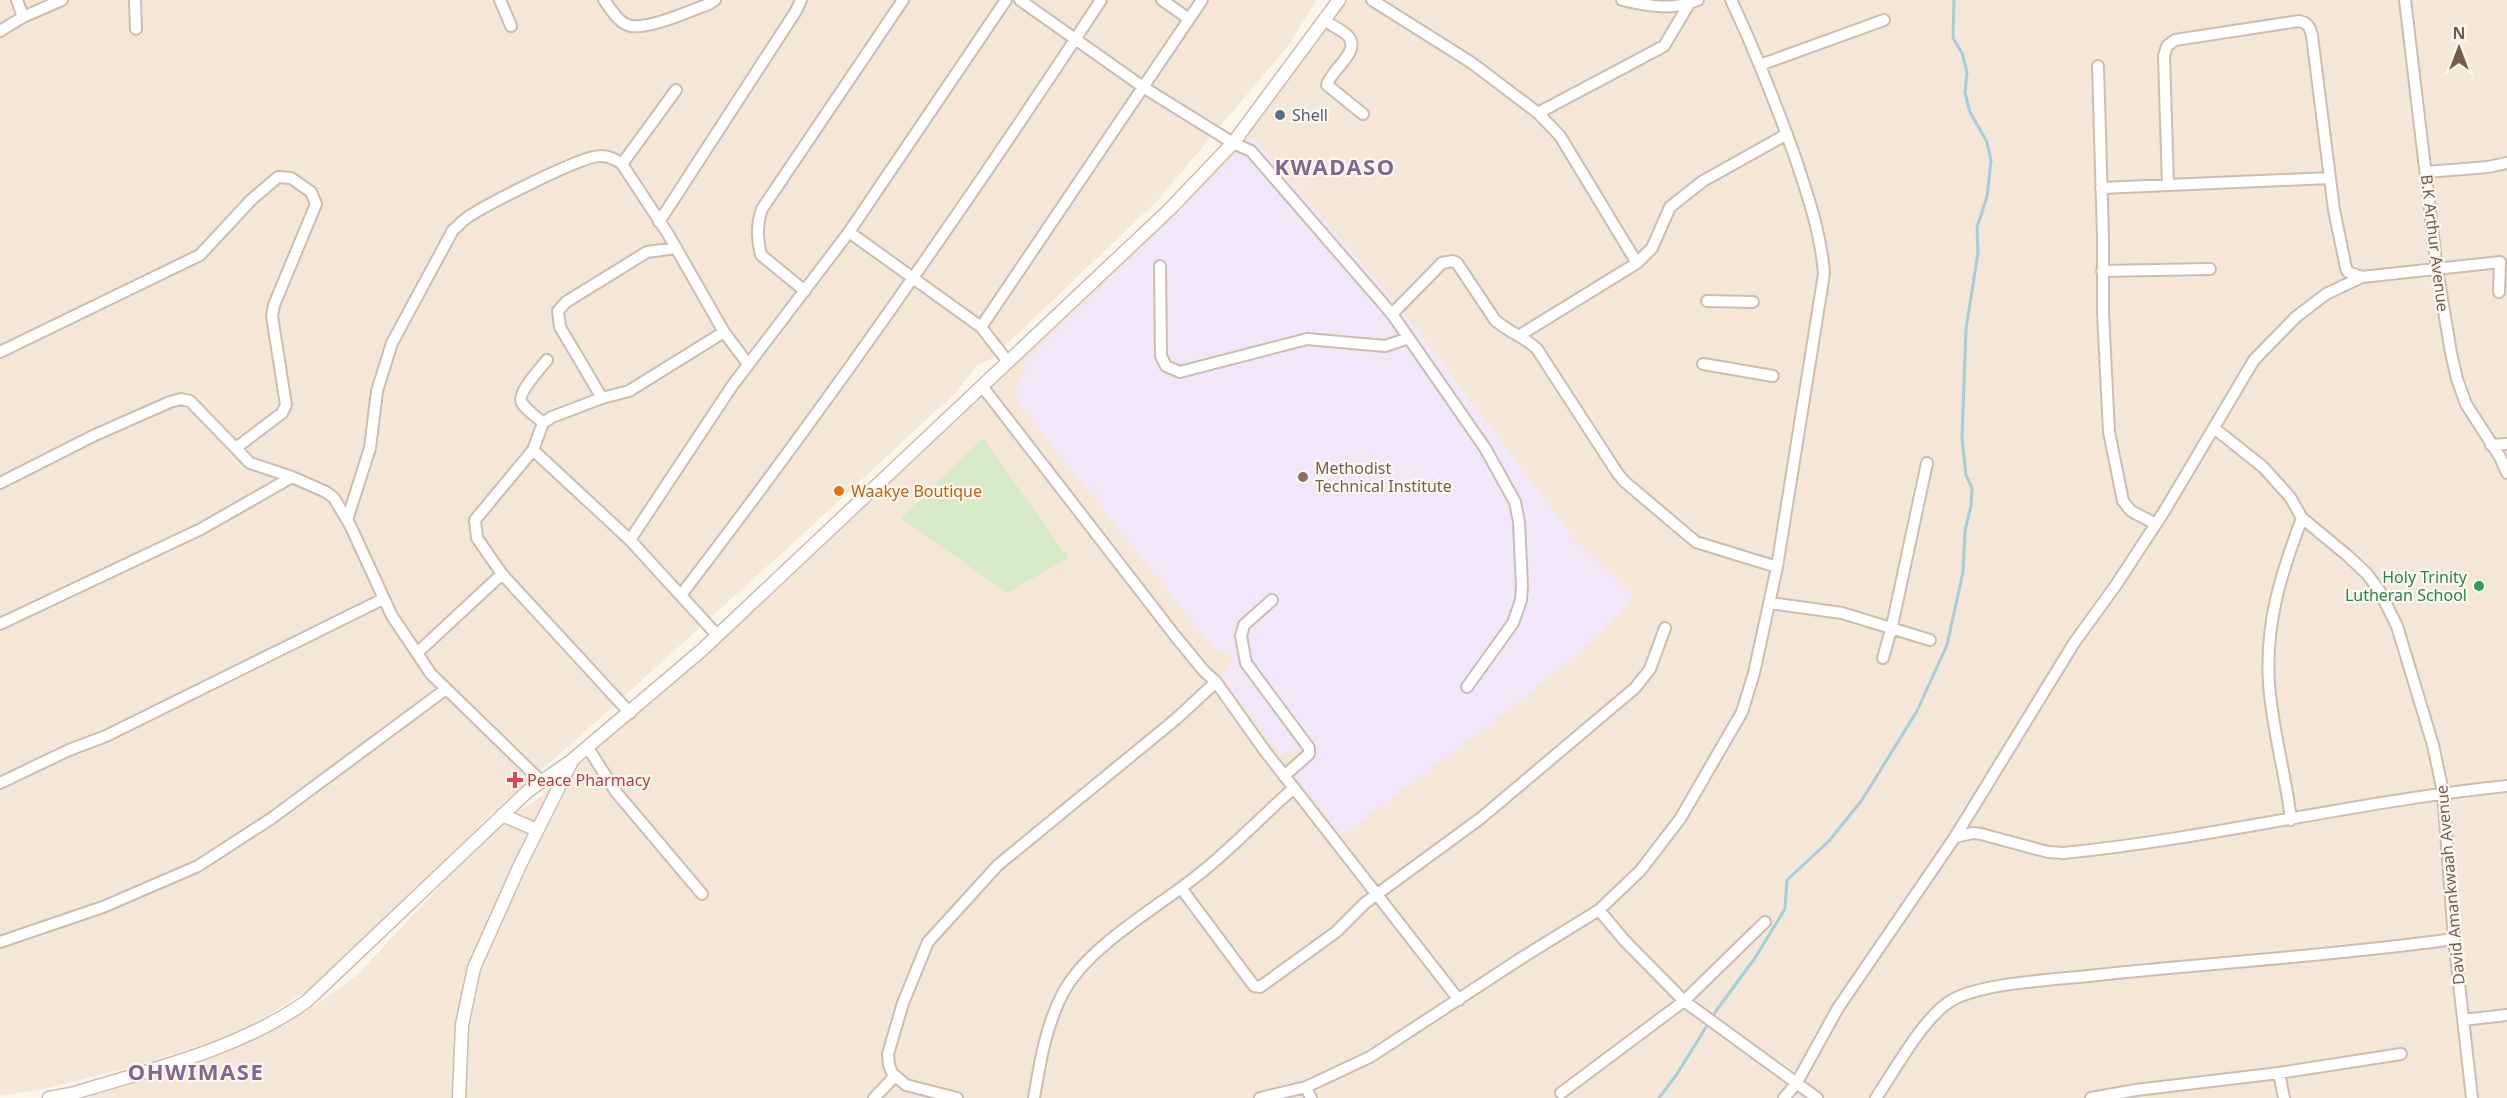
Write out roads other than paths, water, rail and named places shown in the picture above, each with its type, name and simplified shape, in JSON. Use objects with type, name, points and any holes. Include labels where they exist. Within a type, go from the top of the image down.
[{"type":"street","points":[[17,0],[23,16]]},
{"type":"street","points":[[0,31],[23,16],[62,0]]},
{"type":"street","points":[[135,0],[136,29]]},
{"type":"street","points":[[500,0],[511,26]]},
{"type":"street","points":[[604,0],[619,19],[630,26],[650,24],[716,0]]},
{"type":"street","points":[[659,222],[801,0]]},
{"type":"street","points":[[805,291],[761,255],[759,218],[762,209],[903,0]]},
{"type":"street","points":[[630,540],[748,364],[849,232],[1006,0]]},
{"type":"street","points":[[1020,0],[1143,87],[1233,143],[1251,151],[1392,314],[1485,448],[1518,509],[1522,586],[1518,613],[1513,623],[1467,687]]},
{"type":"street","points":[[681,595],[777,469],[913,277],[1101,0]]},
{"type":"street","points":[[1162,0],[1189,19]]},
{"type":"street","points":[[981,327],[1202,0]]},
{"type":"street","points":[[49,1098],[71,1094],[217,1049],[289,1014],[307,1001],[502,815],[541,781],[572,761],[630,713],[717,635],[1169,210],[1233,143],[1339,0]]},
{"type":"street","points":[[1372,0],[1472,63],[1538,113],[1560,136],[1637,263]]},
{"type":"street","points":[[1622,0],[1664,7],[1693,2]]},
{"type":"street","points":[[1260,1098],[1306,1087],[1370,1058],[1599,910],[1640,871],[1680,819],[1732,731],[1748,693],[1770,603],[1824,274],[1820,238],[1787,134],[1731,0]]},
{"type":"street","name":"B.K Arthur Avenue","points":[[2405,0],[2437,269],[2457,380],[2466,404],[2507,473]]},
{"type":"street","points":[[1538,113],[1664,46],[1693,2]]},
{"type":"street","points":[[1323,20],[1348,36],[1351,42],[1351,51],[1329,78],[1328,85],[1363,114]]},
{"type":"street","points":[[1760,65],[1884,20]]},
{"type":"street","points":[[2168,185],[2164,56],[2167,46],[2175,40],[2299,21],[2308,25],[2311,30],[2330,178],[2346,268],[2348,272],[2362,277]]},
{"type":"street","points":[[2098,66],[2102,271],[2109,432],[2123,501],[2131,511],[2156,524]]},
{"type":"street","points":[[622,164],[676,90]]},
{"type":"street","points":[[1520,335],[1637,263],[1652,248],[1670,207],[1704,181],[1787,134]]},
{"type":"street","points":[[347,520],[370,448],[377,391],[392,343],[453,230],[468,216],[578,163],[600,155],[612,157],[622,164],[676,248],[724,332],[748,364]]},
{"type":"street","points":[[2426,172],[2488,167],[2507,163]]},
{"type":"street","points":[[0,352],[200,255],[251,200],[274,180],[291,178],[311,192],[316,204],[274,305],[272,316],[286,405],[282,413],[236,448]]},
{"type":"street","points":[[2101,188],[2330,178]]},
{"type":"street","points":[[849,232],[981,327],[1008,362]]},
{"type":"street","points":[[602,398],[560,327],[558,311],[566,302],[647,252],[676,248]]},
{"type":"street","points":[[1392,314],[1442,263],[1453,261],[1457,263],[1495,320],[1538,349],[1625,482],[1696,542],[1777,567]]},
{"type":"street","points":[[1784,1098],[1796,1084],[1838,1008],[1955,837],[2074,644],[2156,524],[2254,360],[2269,342],[2326,294],[2362,277],[2500,262],[2499,292]]},
{"type":"street","points":[[1160,267],[1161,356],[1166,366],[1180,372],[1307,339],[1385,346],[1409,338]]},
{"type":"street","points":[[2102,271],[2210,268]]},
{"type":"street","points":[[1707,301],[1753,302]]},
{"type":"street","points":[[630,713],[502,574],[477,538],[475,520],[533,450],[543,423],[552,417],[639,386],[724,332]]},
{"type":"street","points":[[543,423],[520,400],[522,392],[547,360]]},
{"type":"street","points":[[1703,364],[1773,376]]},
{"type":"street","points":[[982,386],[1176,637],[1216,682],[1284,776],[1459,1000]]},
{"type":"street","points":[[0,483],[95,435],[170,402],[181,399],[190,401],[198,406],[254,466],[292,477],[330,494],[347,520],[383,599],[431,674],[541,781]]},
{"type":"street","name":"David Amankwaah Avenue","points":[[2214,428],[2263,467],[2290,497],[2302,518],[2367,574],[2389,608],[2403,642],[2433,745],[2443,792],[2454,939],[2472,1098]]},
{"type":"street","points":[[2492,445],[2507,444]]},
{"type":"street","points":[[533,450],[630,540],[717,635]]},
{"type":"street","points":[[1883,658],[1892,627],[1927,463]]},
{"type":"street","points":[[0,624],[201,529],[292,477]]},
{"type":"street","points":[[2291,820],[2269,684],[2269,636],[2280,578],[2302,518]]},
{"type":"street","points":[[417,653],[502,574]]},
{"type":"street","points":[[0,783],[69,750],[106,736],[383,599]]},
{"type":"street","points":[[1272,600],[1244,625],[1241,636],[1246,663],[1309,748],[1309,754],[1284,776]]},
{"type":"street","points":[[1770,603],[1834,611],[1930,640]]},
{"type":"street","points":[[1181,888],[1254,986],[1258,987],[1336,932],[1365,903],[1480,818],[1635,688],[1650,669],[1665,628]]},
{"type":"street","points":[[957,1098],[906,1085],[895,1076],[888,1065],[888,1054],[923,950],[934,933],[998,865],[1176,719],[1216,682]]},
{"type":"street","points":[[0,942],[103,907],[198,866],[272,818],[446,689]]},
{"type":"street","points":[[588,748],[616,792],[702,894]]},
{"type":"street","points":[[459,1098],[462,1025],[474,968],[537,830],[572,761]]},
{"type":"street","points":[[1955,837],[1981,834],[2056,854],[2120,847],[2291,820],[2443,792],[2507,786]]},
{"type":"street","points":[[1034,1098],[1048,1032],[1063,993],[1078,973],[1107,944],[1204,871],[1294,788]]},
{"type":"street","points":[[502,815],[537,830]]},
{"type":"street","points":[[1599,910],[1624,940],[1684,1000],[1817,1098]]},
{"type":"street","points":[[1561,1093],[1684,1000],[1765,922]]},
{"type":"street","points":[[1876,1098],[1940,1007],[1971,991],[2050,980],[2281,960],[2454,939]]},
{"type":"street","points":[[2463,1020],[2507,1015]]},
{"type":"street","points":[[2091,1098],[2401,1054]]},
{"type":"street","points":[[2279,1073],[2284,1098]]},
{"type":"street","points":[[874,1098],[895,1076]]},
{"type":"street","points":[[1306,1087],[1311,1098]]},
{"type":"waterway","points":[[1659,1098],[1677,1074],[1716,1011],[1755,958],[1785,909],[1787,880],[1829,841],[1862,800],[1917,711],[1947,645],[1963,572],[1965,531],[1971,506],[1972,488],[1966,475],[1962,438],[1966,329],[1978,253],[1977,227],[1987,197],[1991,161],[1987,142],[1970,112],[1965,93],[1967,72],[1962,53],[1953,38],[1954,0]]},
{"type":"place","name":"Shell","points":[[1280,115]]},
{"type":"place","name":"Methodist Technical Institute","points":[[1303,477]]},
{"type":"place","name":"Waakye Boutique","points":[[839,491]]},
{"type":"place","name":"Holy Trinity Lutheran School","points":[[2479,586]]},
{"type":"place","name":"Peace Pharmacy","points":[[515,780]]},
{"type":"district","name":"KWADASO","points":[[1335,167]]},
{"type":"district","name":"OHWIMASE","points":[[196,1072]]}]
